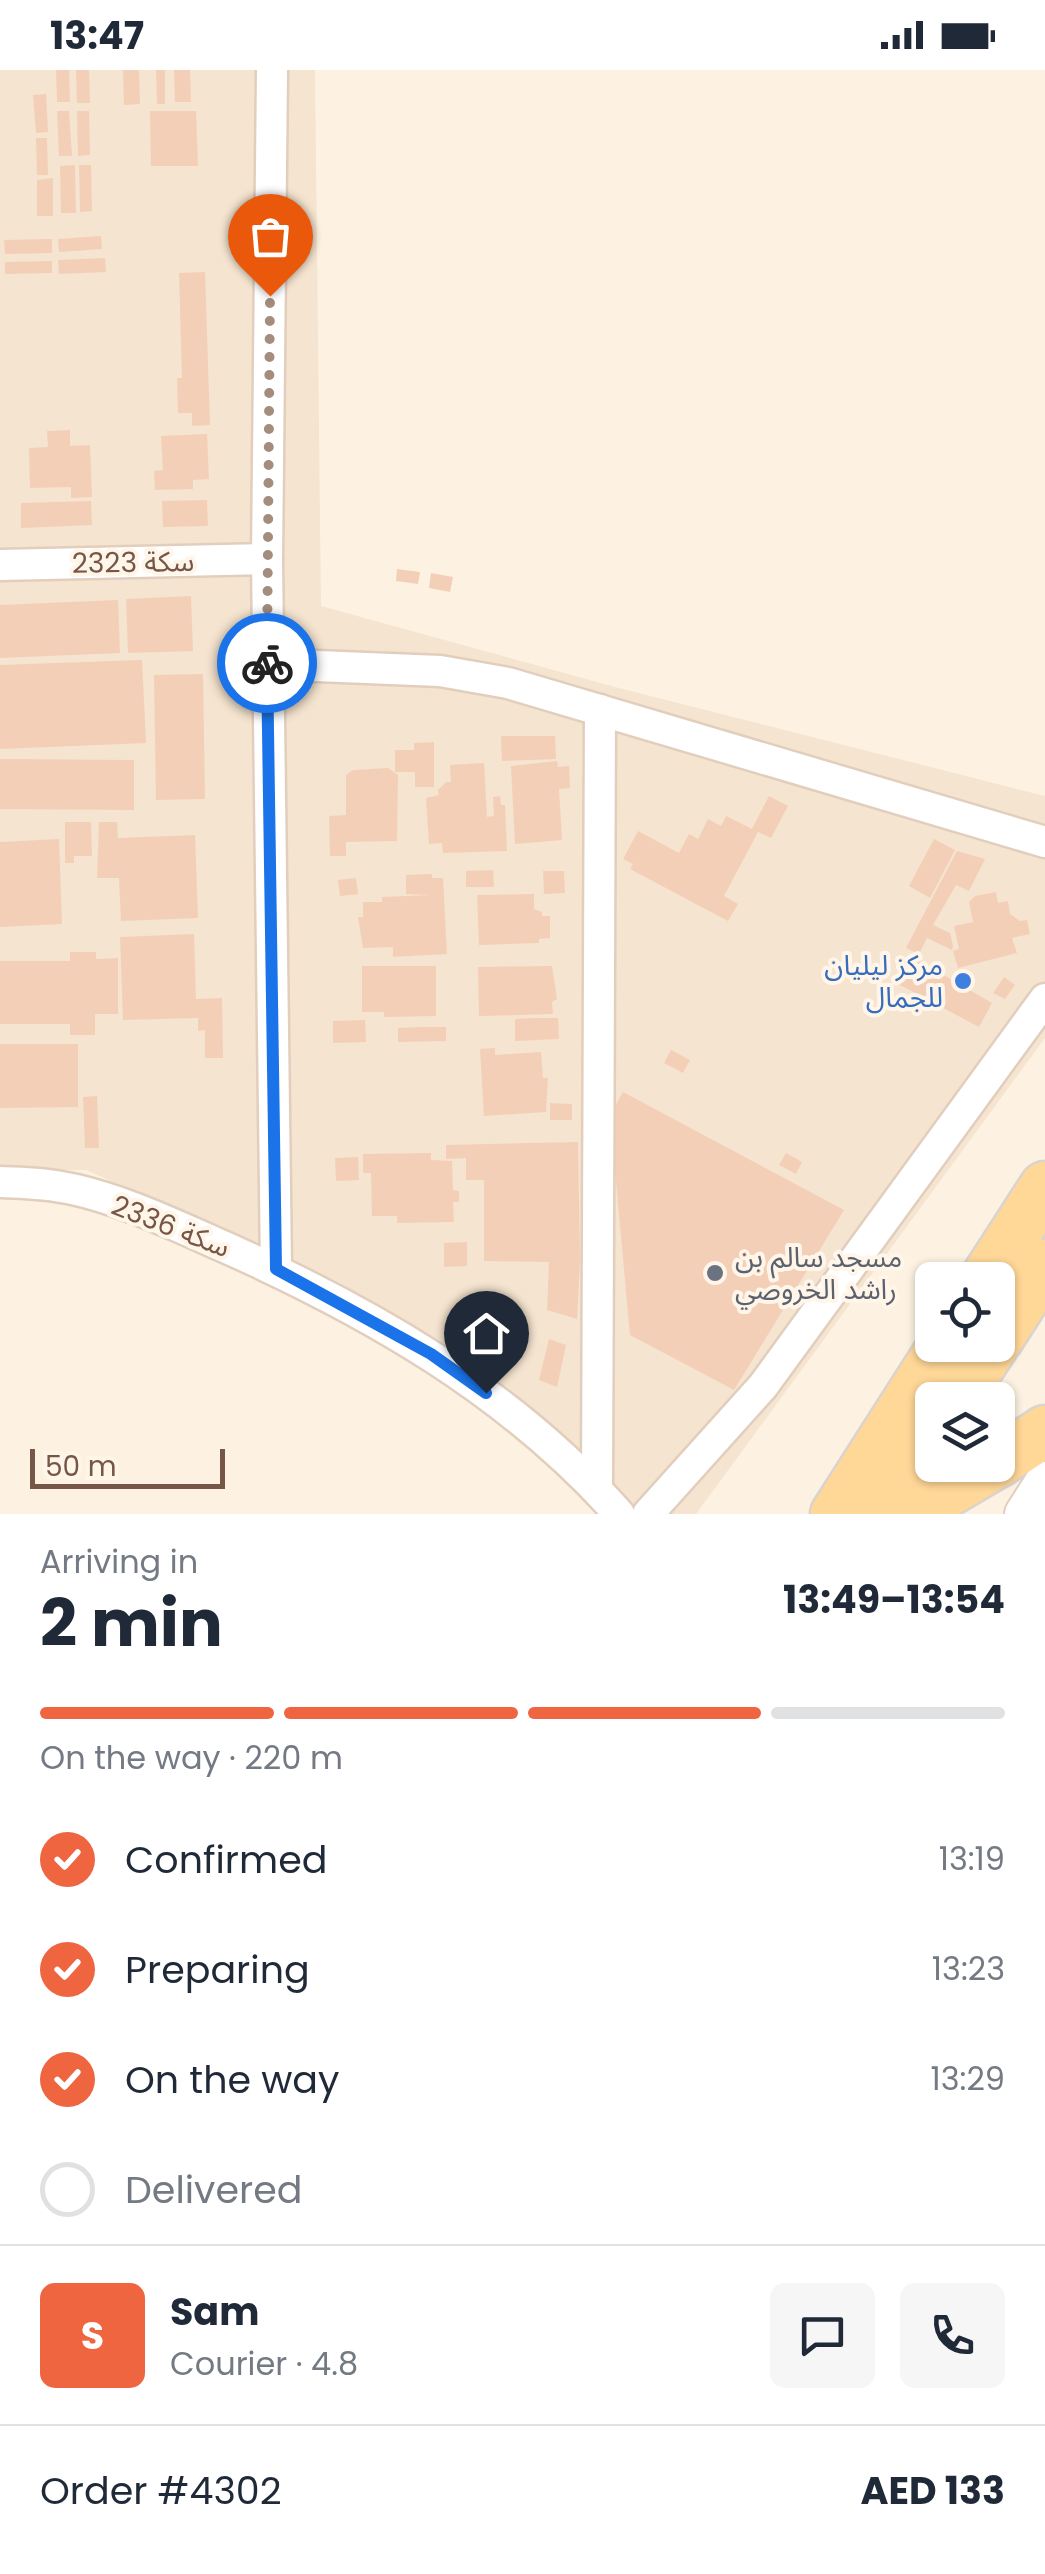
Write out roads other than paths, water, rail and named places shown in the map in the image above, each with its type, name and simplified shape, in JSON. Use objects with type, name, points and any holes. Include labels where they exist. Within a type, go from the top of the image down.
[{"type":"main road","points":[[997,1262],[1045,1186]]},
{"type":"main road","points":[[1015,1312],[1045,1265]]},
{"type":"main road","points":[[848,1512],[934,1362]]},
{"type":"main road","points":[[1015,1450],[1045,1431]]},
{"type":"main road","points":[[848,1512],[915,1453]]},
{"type":"main road","points":[[940,1509],[972,1482]]},
{"type":"street","points":[[272,70],[267,559],[276,1269]]},
{"type":"street","name":"سكة 2323","points":[[0,566],[267,559]]},
{"type":"street","points":[[268,664],[473,676],[1045,842]]},
{"type":"street","points":[[597,1490],[600,710]]},
{"type":"street","points":[[648,1514],[763,1386],[1045,999]]},
{"type":"street","name":"سكة 2336","points":[[0,1182],[63,1187],[96,1197],[160,1218],[276,1269],[431,1354],[514,1412],[619,1514]]},
{"type":"street","points":[[1024,1514],[1045,1481]]},
{"type":"place","name":"مركز ليليان للجمال","points":[[963,981]]},
{"type":"place","name":"مسجد سالم بن راشد الخروصي","points":[[715,1273]]}]
